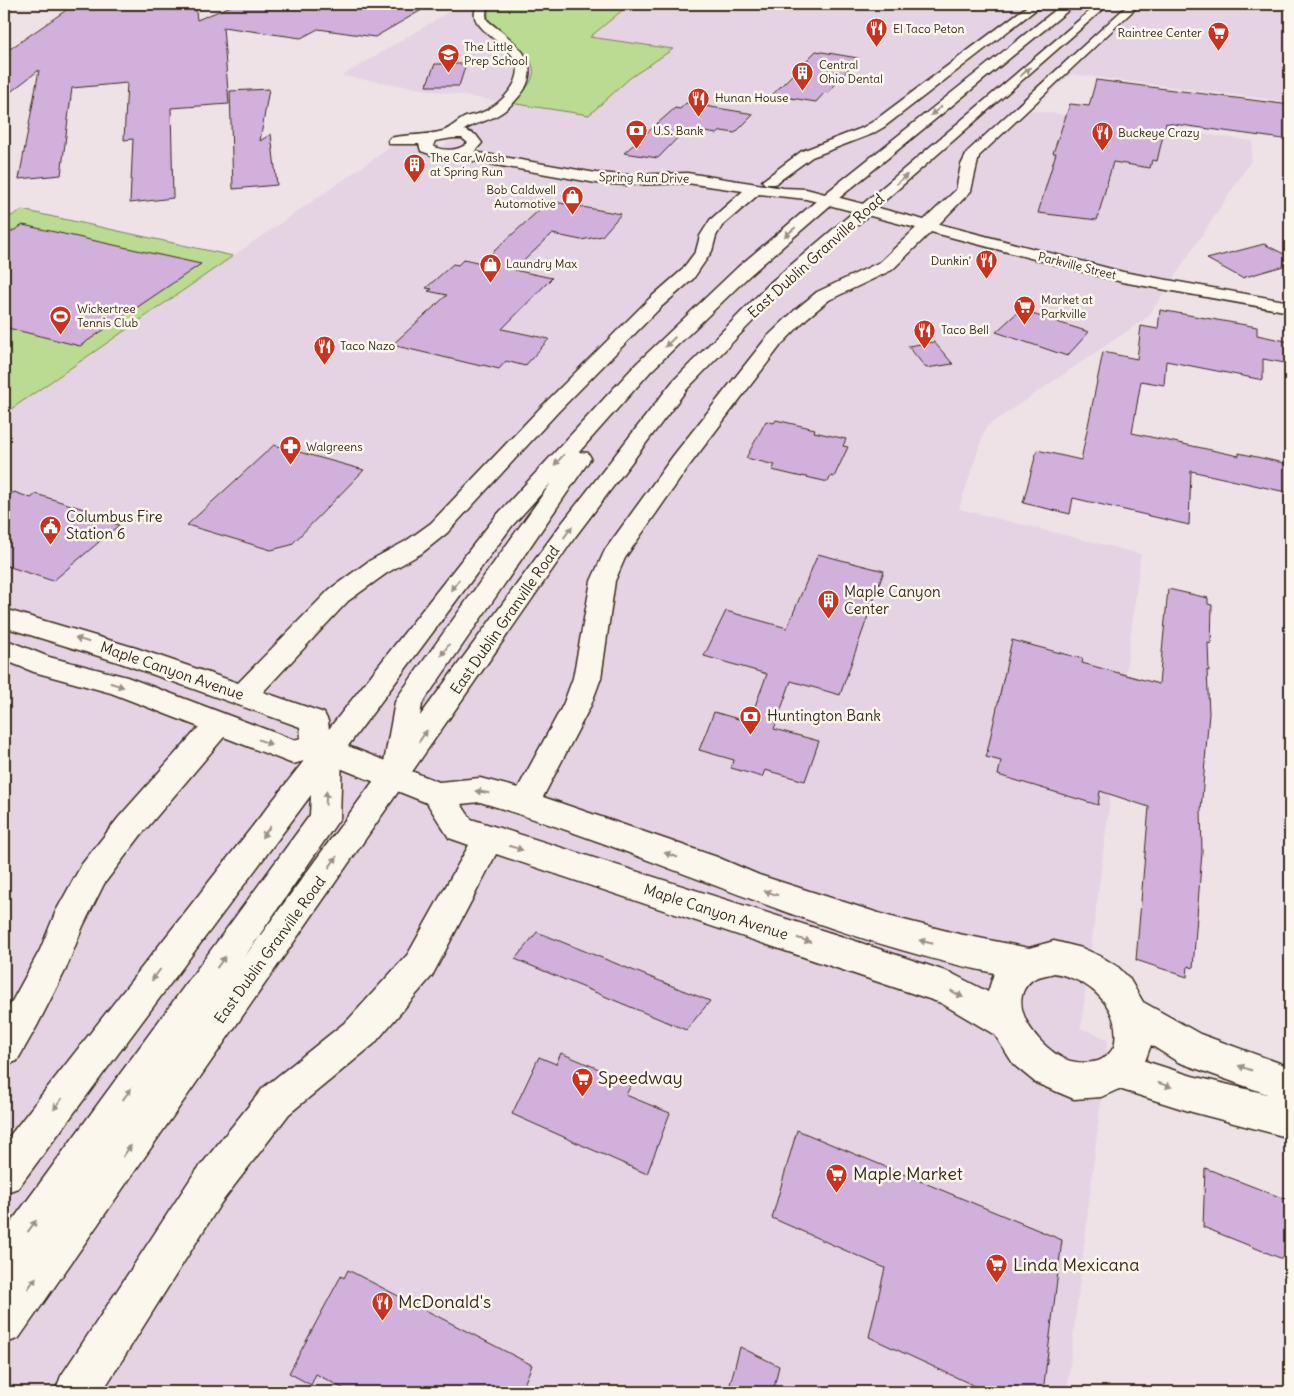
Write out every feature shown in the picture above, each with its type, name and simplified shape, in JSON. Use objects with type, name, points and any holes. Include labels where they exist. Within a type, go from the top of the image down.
[{"type":"street","points":[[378,137],[395,141],[428,143],[450,134],[472,119],[484,116],[506,102],[519,88],[524,78],[525,69],[520,56],[482,21],[482,4]]},
{"type":"street","points":[[244,695],[339,595],[378,567],[414,547],[439,528],[550,409],[655,303],[692,269],[704,251],[708,236],[716,223],[763,184],[807,154],[867,131],[879,124],[1037,4]]},
{"type":"street","points":[[4,1174],[322,749],[504,521],[644,367],[744,271],[827,200],[1070,4]]},
{"type":"street","name":"East Dublin Granville Road","points":[[4,1322],[395,776],[567,532],[680,385],[864,198],[1104,4]]},
{"type":"street","points":[[525,803],[576,705],[587,678],[603,581],[614,556],[681,461],[774,341],[801,314],[823,296],[886,266],[964,191],[967,186],[968,166],[973,154],[1135,4]]},
{"type":"street","points":[[864,198],[966,99],[987,70]]},
{"type":"street","points":[[454,153],[469,149],[484,120],[484,116]]},
{"type":"street","name":"Spring Run Drive","points":[[450,134],[473,140],[494,154],[584,170],[615,172],[681,171],[763,184],[783,193],[806,194],[827,200],[864,198]]},
{"type":"street","name":"Spring Run Drive","points":[[428,143],[434,152],[454,153],[596,178],[627,180],[687,178],[763,184]]},
{"type":"street","name":"Parkville Street","points":[[864,198],[926,227],[1122,277],[1290,307]]},
{"type":"street","points":[[735,305],[824,222],[827,200]]},
{"type":"street","points":[[680,385],[699,346],[709,332]]},
{"type":"street","points":[[395,776],[409,702],[644,367]]},
{"type":"street","name":"Maple Canyon Avenue","points":[[4,618],[127,655],[314,720],[322,749],[293,752],[117,684],[43,665],[4,648]]},
{"type":"street","points":[[4,1048],[25,1014],[54,958],[68,922],[93,874],[130,826],[219,724]]},
{"type":"street","points":[[322,749],[438,794],[480,790],[525,803],[717,871],[753,887],[888,931],[959,950],[1025,963]]},
{"type":"street","points":[[4,1266],[325,818],[322,749]]},
{"type":"street","name":"Maple Canyon Avenue","points":[[438,794],[460,829],[828,948],[951,990],[1007,1022]]},
{"type":"street","points":[[77,1392],[208,1189],[276,1101],[361,1032],[420,965],[488,838]]},
{"type":"street","points":[[1054,957],[1071,960],[1090,968],[1108,980],[1121,996],[1131,1014],[1135,1032],[1133,1048],[1126,1063],[1118,1071],[1095,1080],[1080,1080],[1062,1076],[1044,1068],[1028,1055],[1016,1040],[1007,1022],[1003,1004],[1006,988],[1013,974],[1025,963],[1039,958],[1054,957]]},
{"type":"street","points":[[1131,1014],[1191,1049],[1265,1075],[1290,1086]]},
{"type":"street","points":[[1118,1071],[1192,1094],[1290,1119]]},
{"type":"shaded area","points":[[462,4],[489,4],[487,13],[491,23],[520,47],[533,63],[534,75],[520,95],[630,78],[672,50],[589,37],[630,4],[1290,4],[1290,102],[1071,74],[1030,110],[1253,141],[1251,161],[1148,317],[986,427],[959,509],[1141,554],[1081,1028],[1108,1039],[1067,1392],[4,1392],[4,414],[401,140],[442,147],[503,102],[342,76]]},
{"type":"green space","points":[[489,4],[630,4],[590,37],[673,49],[630,78],[589,115],[510,103],[529,84],[533,76],[533,68],[524,52],[490,22],[488,15]]},
{"type":"green space","name":"Wickertree Tennis Club","points":[[22,210],[233,256],[4,414],[4,220]]},
{"type":"building","points":[[75,4],[195,4],[197,20],[236,4],[432,4],[375,37],[318,29],[301,38],[223,27],[229,104],[171,108],[173,198],[130,203],[133,139],[124,140],[127,83],[72,88],[61,175],[19,179],[39,70],[4,97],[4,53]]},
{"type":"building","points":[[816,51],[858,58],[828,93],[825,92],[816,102],[772,95]]},
{"type":"building","name":"The Little Prep School","points":[[435,64],[466,64],[459,86],[426,86]]},
{"type":"building","points":[[1096,80],[1290,105],[1290,140],[1166,123],[1157,161],[1152,160],[1150,168],[1113,162],[1097,220],[1038,213],[1056,153],[1053,153],[1070,104],[1089,106]]},
{"type":"building","points":[[269,89],[260,141],[271,134],[277,185],[233,189],[230,91]]},
{"type":"building","points":[[686,103],[754,114],[735,133],[721,131],[717,134],[686,129],[658,158],[624,153],[675,108],[680,109]]},
{"type":"building","points":[[549,201],[621,214],[602,236],[581,240],[552,234],[514,270],[552,278],[502,329],[549,339],[525,366],[506,361],[499,369],[392,345],[447,295],[428,291],[432,289],[426,288],[453,264],[458,265],[464,259],[481,263]]},
{"type":"building","name":"Wickertree Tennis Club","points":[[23,225],[201,264],[80,346],[4,327],[4,236]]},
{"type":"building","points":[[1264,244],[1290,257],[1290,264],[1242,278],[1207,259]]},
{"type":"building","points":[[1020,310],[1089,332],[1067,356],[996,332]]},
{"type":"building","points":[[1160,310],[1257,327],[1257,335],[1290,342],[1290,364],[1263,359],[1263,380],[1166,361],[1164,385],[1141,381],[1132,433],[1239,456],[1239,453],[1288,464],[1290,493],[1191,471],[1189,525],[1073,498],[1070,514],[1023,503],[1037,450],[1081,460],[1103,352],[1137,359],[1141,326],[1158,329]]},
{"type":"building","points":[[934,342],[953,364],[926,368],[908,346]]},
{"type":"building","points":[[776,420],[815,429],[814,432],[846,439],[843,446],[848,447],[834,477],[831,476],[828,482],[802,477],[772,470],[775,465],[746,458],[766,421],[774,423]]},
{"type":"building","name":"Walgreens","points":[[274,445],[364,470],[291,545],[271,550],[187,525]]},
{"type":"building","name":"Columbus Fire Station 6","points":[[14,492],[31,498],[36,494],[90,511],[85,515],[119,525],[53,581],[4,565],[4,500]]},
{"type":"building","name":"Maple Canyon Center","points":[[818,554],[884,571],[840,695],[791,681],[774,729],[819,741],[805,781],[765,770],[762,777],[731,768],[734,760],[699,750],[714,712],[749,722],[767,674],[704,656],[726,611],[787,628]]},
{"type":"building","points":[[1168,589],[1208,598],[1208,604],[1212,605],[1211,644],[1208,643],[1209,671],[1207,670],[1209,713],[1201,810],[1202,852],[1193,968],[1188,966],[1187,977],[1136,960],[1149,807],[1100,791],[1098,805],[998,775],[1001,761],[986,757],[1012,640],[1083,659],[1082,663],[1159,684]]},
{"type":"building","points":[[537,932],[710,1001],[686,1030],[515,959]]},
{"type":"building","points":[[561,1053],[632,1083],[626,1095],[670,1113],[647,1174],[512,1114],[539,1057],[556,1064]]},
{"type":"building","points":[[797,1130],[1062,1240],[1043,1392],[988,1392],[869,1337],[885,1268],[772,1218]]},
{"type":"building","points":[[1205,1168],[1290,1201],[1290,1262],[1203,1227]]},
{"type":"building","name":"McDonald's","points":[[348,1270],[532,1365],[521,1392],[350,1392],[316,1374],[311,1385],[289,1373],[341,1276],[344,1278]]},
{"type":"building","points":[[740,1347],[779,1366],[773,1392],[728,1392]]},
{"type":"place","name":"El Taco Peton","points":[[877,48]]},
{"type":"place","name":"Raintree Center","points":[[1218,52]]},
{"type":"place","name":"The Little Prep School","points":[[448,73]]},
{"type":"place","name":"Central Ohio Dental","points":[[803,91]]},
{"type":"place","name":"Hunan House","points":[[699,117]]},
{"type":"place","name":"U.S. Bank","points":[[637,150]]},
{"type":"place","name":"Buckeye Crazy","points":[[1102,152]]},
{"type":"place","name":"The Car Wash at Spring Run","points":[[414,184]]},
{"type":"place","name":"Bob Caldwell Automotive","points":[[572,216]]},
{"type":"place","name":"Dunkin'","points":[[987,280]]},
{"type":"place","name":"Laundry Max","points":[[490,283]]},
{"type":"place","name":"Market at Parkville","points":[[1025,326]]},
{"type":"place","name":"Wickertree Tennis Club","points":[[61,335]]},
{"type":"place","name":"Taco Bell","points":[[925,349]]},
{"type":"place","name":"Taco Nazo","points":[[324,365]]},
{"type":"place","name":"Walgreens","points":[[290,466]]},
{"type":"place","name":"Columbus Fire Station 6","points":[[50,545]]},
{"type":"place","name":"Maple Canyon Center","points":[[828,620]]},
{"type":"place","name":"Huntington Bank","points":[[751,735]]},
{"type":"place","name":"Speedway","points":[[582,1097]]},
{"type":"place","name":"Maple Market","points":[[837,1193]]},
{"type":"place","name":"Linda Mexicana","points":[[997,1284]]},
{"type":"place","name":"McDonald's","points":[[382,1321]]}]
